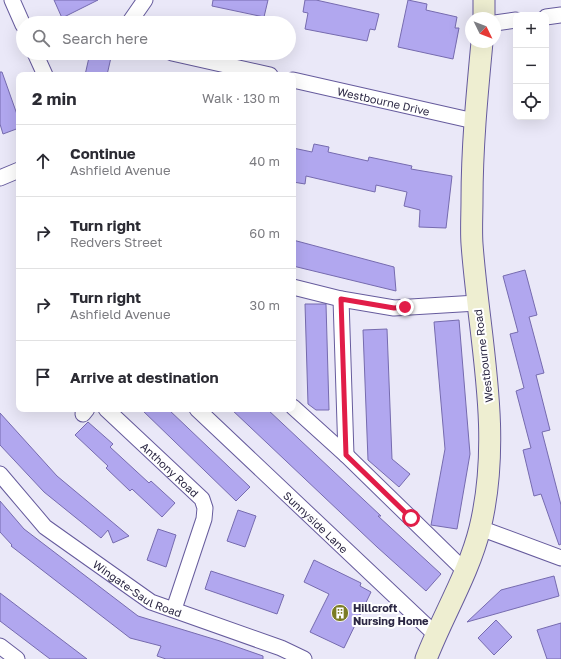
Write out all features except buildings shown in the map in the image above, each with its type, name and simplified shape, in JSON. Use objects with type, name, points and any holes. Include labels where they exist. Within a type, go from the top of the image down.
[{"type":"street","points":[[12,0],[19,16]]},
{"type":"street","points":[[133,16],[145,0]]},
{"type":"street","points":[[484,0],[484,12]]},
{"type":"street","points":[[549,17],[561,15]]},
{"type":"street","points":[[501,22],[513,20]]},
{"type":"street","name":"Westbourne Road","points":[[426,659],[465,571],[480,528],[491,459],[488,384],[477,303],[472,242],[472,161],[474,121],[481,48]]},
{"type":"street","points":[[38,60],[44,72]]},
{"type":"street","points":[[203,60],[257,72]]},
{"type":"street","name":"Westbourne Drive","points":[[296,81],[474,121]]},
{"type":"street","points":[[0,178],[16,171]]},
{"type":"street","points":[[296,288],[341,299],[394,308],[477,303]]},
{"type":"street","points":[[341,299],[346,455]]},
{"type":"street","points":[[296,409],[346,455],[465,571]]},
{"type":"street","name":"Anthony Road","points":[[109,412],[202,499],[205,508],[204,519],[174,609]]},
{"type":"street","name":"Sunnyside Lane","points":[[200,412],[436,634]]},
{"type":"street","name":"Wingate-Saul Road","points":[[0,474],[45,526],[151,602],[174,609],[278,654],[304,659]]},
{"type":"street","points":[[480,528],[561,558]]},
{"type":"street","points":[[0,646],[17,659]]},
{"type":"place","name":"Hillcroft Nursing Home","points":[[340,613]]},
{"type":"route","points":[[405,307],[394,308],[341,299],[346,455],[411,518]]}]
